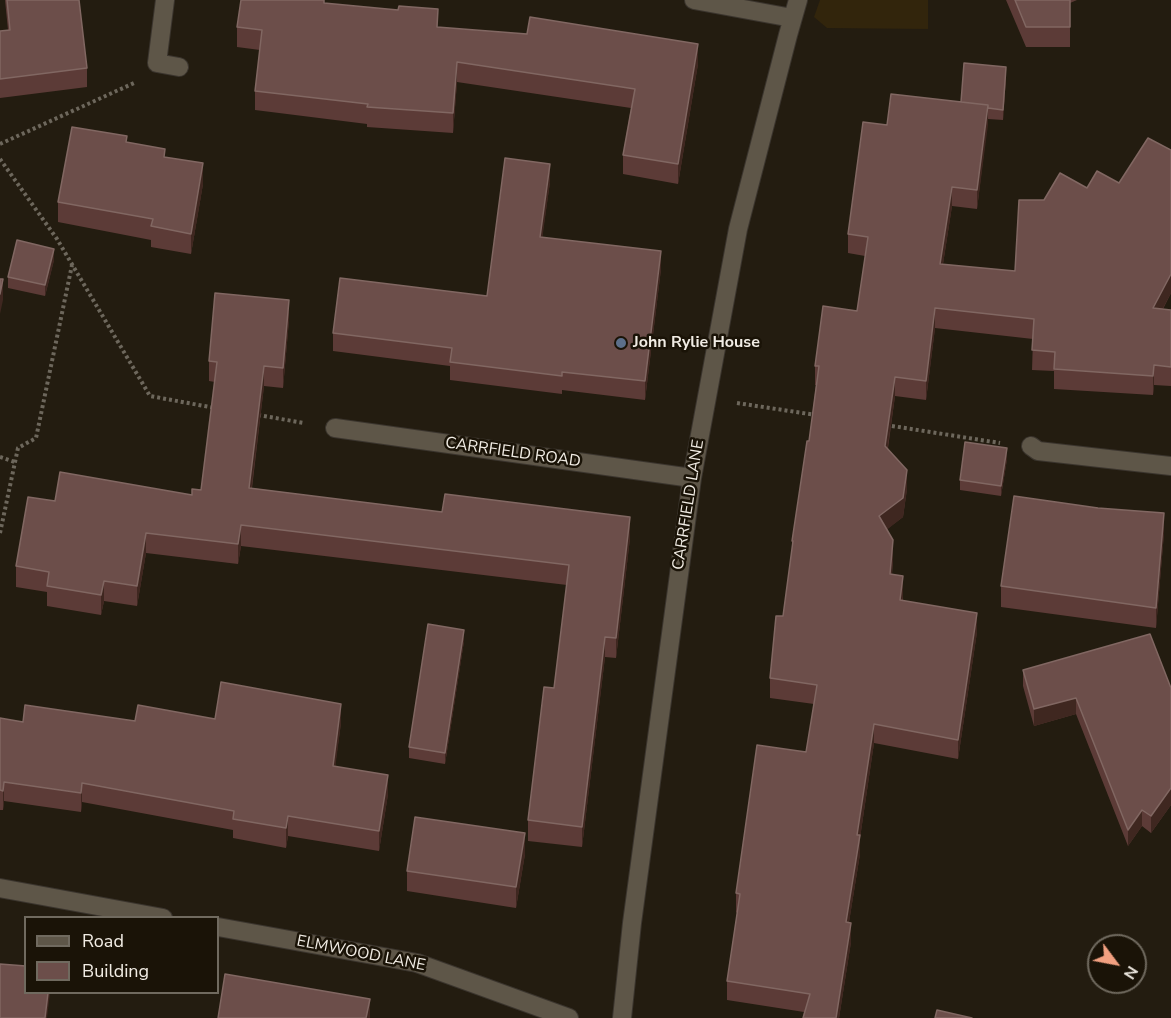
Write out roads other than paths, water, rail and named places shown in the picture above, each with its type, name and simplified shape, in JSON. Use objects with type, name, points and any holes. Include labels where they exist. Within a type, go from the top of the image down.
[{"type":"street","points":[[165,0],[157,63],[179,67]]},
{"type":"street","points":[[694,0],[792,18]]},
{"type":"street","name":"CARRFIELD LANE","points":[[622,1018],[634,911],[692,478],[738,229],[798,0]]},
{"type":"street","name":"CARRFIELD ROAD","points":[[335,428],[692,478]]},
{"type":"street","points":[[1031,446],[1038,451],[1171,466]]},
{"type":"street","points":[[0,888],[152,916]]},
{"type":"street","name":"ELMWOOD LANE","points":[[219,927],[417,963],[569,1018]]},
{"type":"place","name":"John Rylie House","points":[[621,343]]}]
